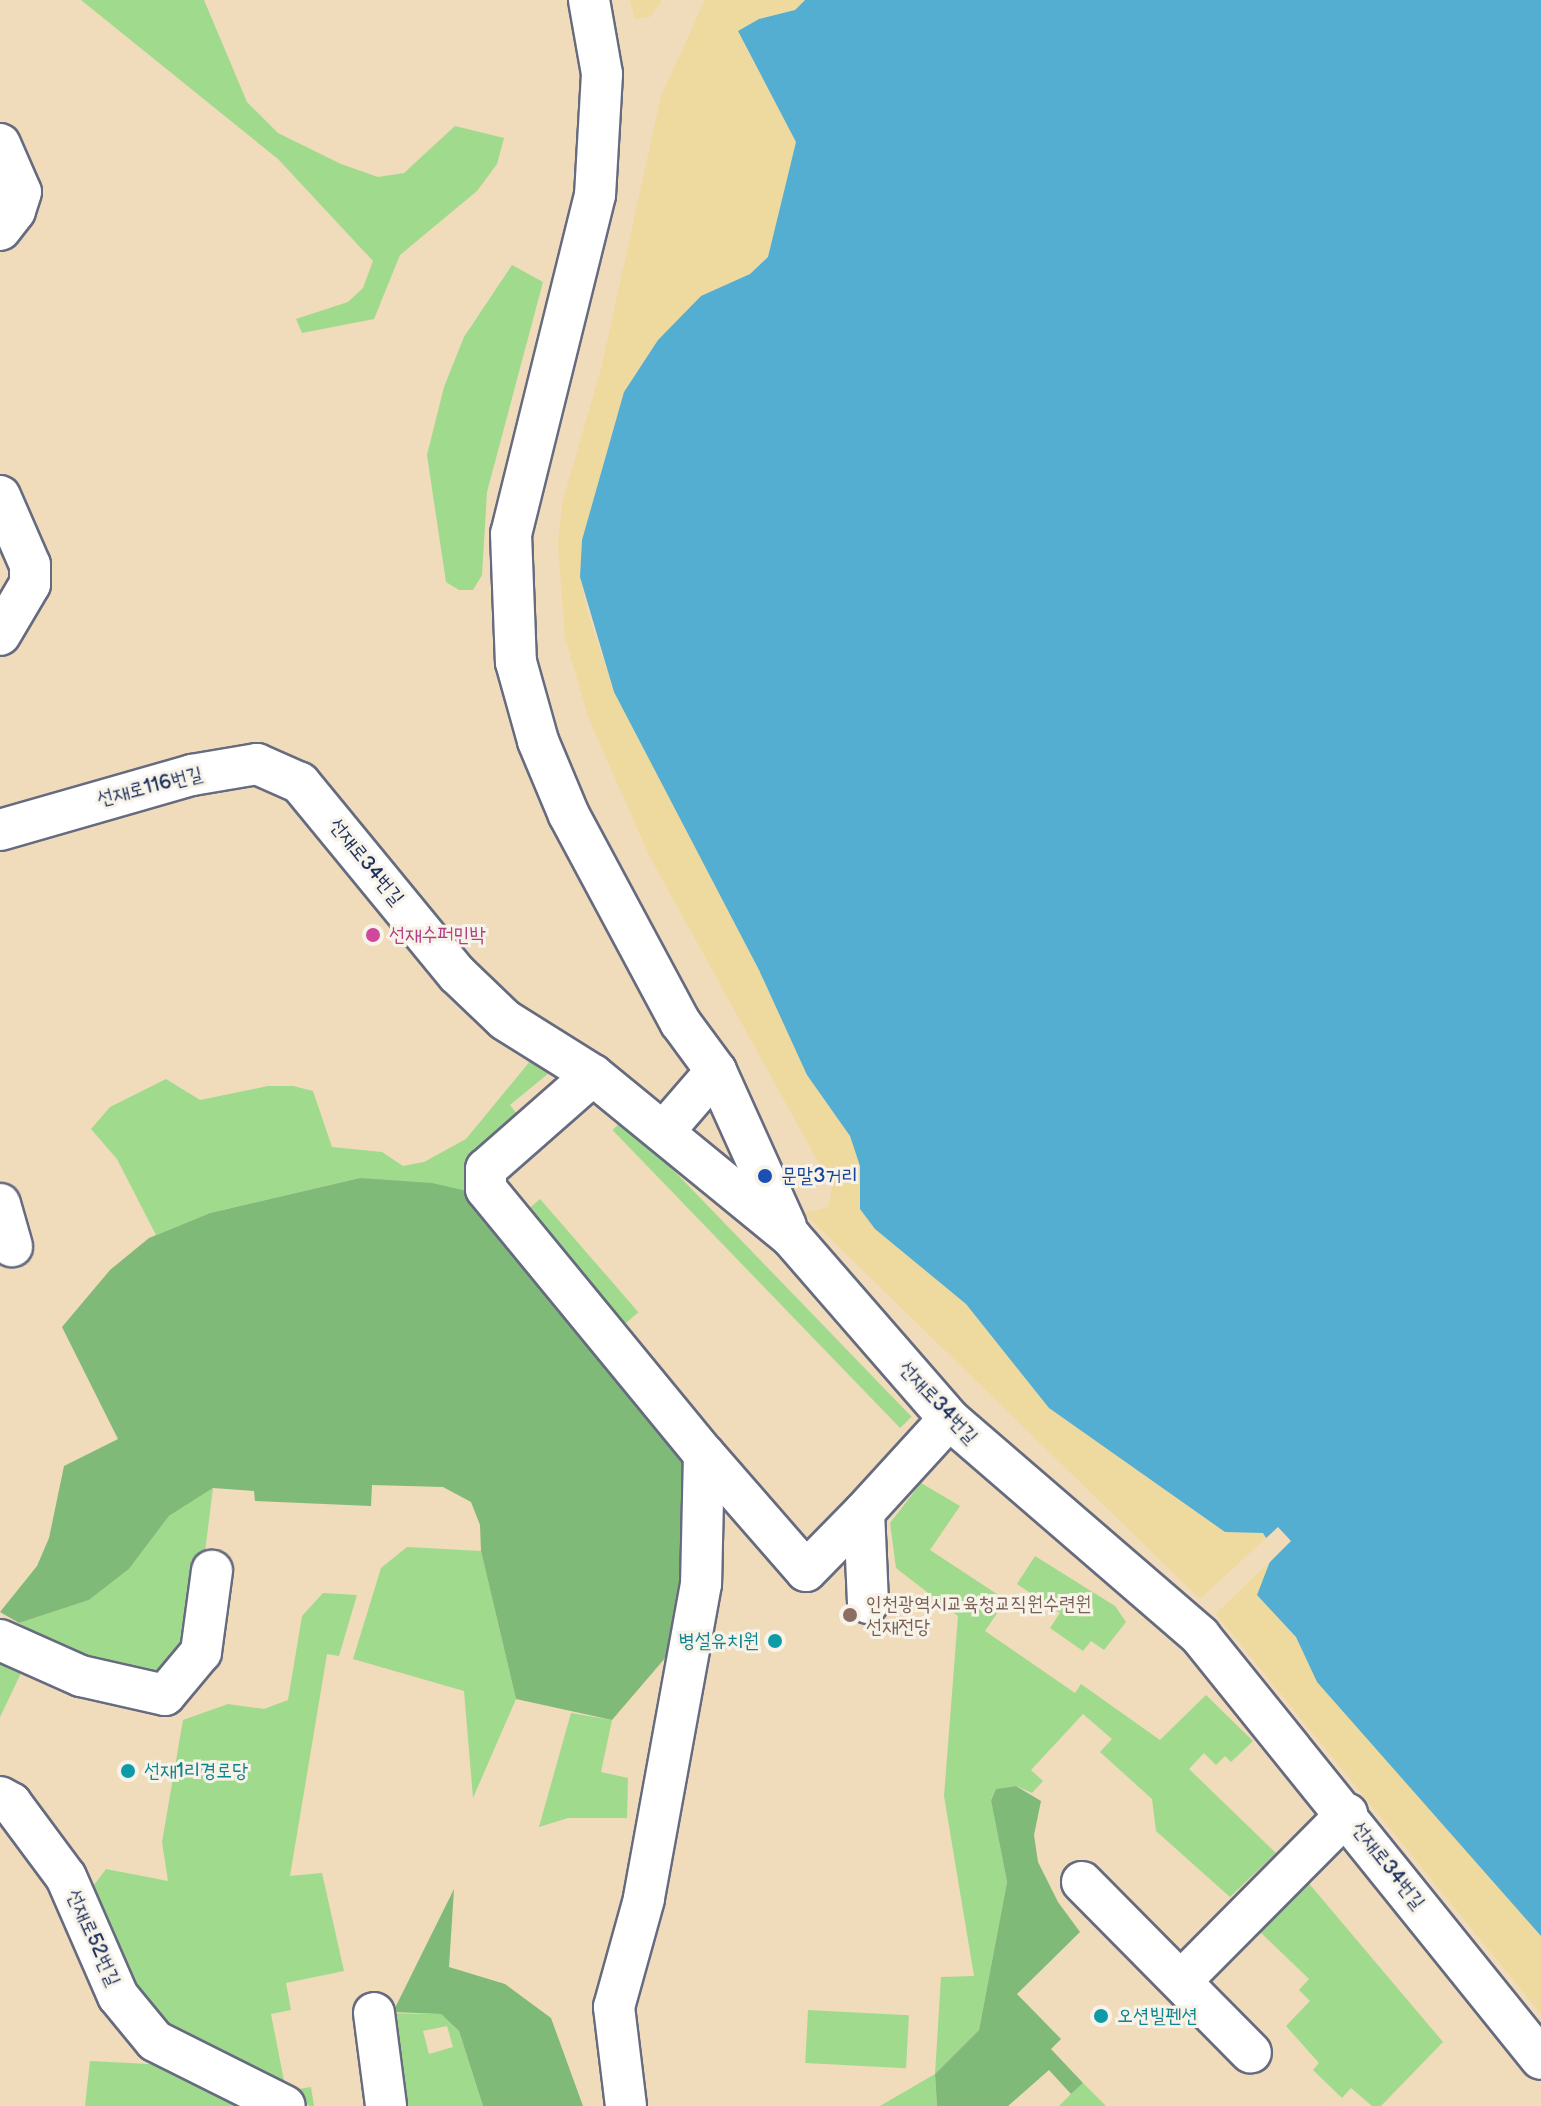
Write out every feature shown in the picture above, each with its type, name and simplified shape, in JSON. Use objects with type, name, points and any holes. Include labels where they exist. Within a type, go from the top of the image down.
[{"type":"street","points":[[589,0],[602,74],[595,195],[511,534],[516,662],[538,741],[569,815],[680,1022],[716,1071],[791,1237]]},
{"type":"street","points":[[0,144],[21,192],[15,211],[0,230]]},
{"type":"street","points":[[0,496],[30,565],[30,584],[0,635]]},
{"type":"street","name":"선재로116번길","points":[[0,830],[192,775],[257,764],[300,783]]},
{"type":"street","name":"선재로34번길","points":[[300,783],[457,974],[505,1020],[593,1075],[665,1130],[791,1237],[949,1419],[1200,1636],[1347,1814],[1541,2059]]},
{"type":"street","points":[[665,1130],[716,1071]]},
{"type":"street","points":[[593,1075],[486,1169],[486,1189],[704,1454],[806,1571],[949,1419]]},
{"type":"street","points":[[0,1204],[12,1246]]},
{"type":"street","points":[[626,2106],[614,2007],[644,1899],[701,1584],[704,1454]]},
{"type":"street","points":[[864,1512],[868,1603]]},
{"type":"street","points":[[0,1640],[81,1676],[165,1695],[201,1652],[212,1571]]},
{"type":"street","name":"선재로52번길","points":[[0,1797],[11,1803],[66,1877],[118,1996],[155,2041],[285,2106]]},
{"type":"street","points":[[1183,1979],[1347,1814]]},
{"type":"street","points":[[1082,1882],[1183,1979],[1251,2053]]},
{"type":"street","points":[[374,2013],[386,2106]]},
{"type":"green space","points":[[81,0],[204,0],[247,102],[278,133],[341,164],[378,177],[404,173],[455,126],[504,138],[497,164],[477,191],[400,255],[374,319],[302,333],[296,319],[348,302],[363,288],[373,261],[278,159]]},
{"type":"green space","points":[[512,265],[543,282],[487,492],[482,575],[473,590],[459,590],[446,582],[427,455],[444,387],[464,337]]},
{"type":"green space","points":[[531,1060],[555,1068],[510,1105],[529,1129],[493,1197],[360,1178],[210,1213],[156,1235],[117,1159],[91,1129],[110,1107],[166,1079],[200,1100],[268,1086],[293,1086],[313,1091],[332,1147],[382,1152],[403,1166],[424,1162],[466,1139]]},
{"type":"green space","points":[[624,1119],[912,1417],[900,1428],[612,1130]]},
{"type":"green space","points":[[360,1178],[432,1183],[493,1197],[689,1436],[688,1585],[672,1650],[612,1720],[516,1699],[481,1551],[480,1525],[471,1502],[443,1487],[372,1485],[371,1506],[255,1501],[254,1491],[213,1488],[169,1516],[129,1569],[89,1600],[19,1623],[0,1612],[37,1566],[49,1538],[64,1466],[118,1439],[62,1327],[110,1270],[149,1238],[210,1213]]},
{"type":"green space","points":[[540,1199],[638,1312],[626,1323],[527,1210]]},
{"type":"green space","points":[[921,1483],[960,1506],[930,1550],[1006,1600],[985,1631],[1075,1693],[1081,1684],[1160,1740],[1206,1695],[1253,1741],[1231,1762],[1225,1756],[1216,1765],[1204,1753],[1189,1769],[1276,1853],[1230,1897],[1156,1831],[1152,1799],[1100,1752],[1112,1739],[1083,1714],[1031,1770],[1043,1781],[1032,1793],[1016,1786],[996,1789],[991,1799],[1007,1882],[979,2030],[935,2074],[941,1977],[974,1976],[944,1796],[958,1616],[896,1568],[890,1523]]},
{"type":"green space","points":[[213,1488],[193,1648],[158,1684],[69,1653],[19,1623],[89,1600],[129,1569],[169,1516]]},
{"type":"green space","points":[[407,1547],[481,1551],[516,1699],[473,1798],[464,1691],[353,1659],[381,1568]]},
{"type":"green space","points":[[1035,1556],[1115,1606],[1126,1622],[1104,1650],[1091,1641],[1083,1651],[1050,1628],[1060,1613],[1017,1584]]},
{"type":"green space","points":[[323,1593],[357,1595],[339,1656],[327,1654],[290,1876],[322,1873],[344,1971],[286,1983],[291,2010],[271,2014],[286,2091],[311,2087],[314,2106],[310,2106],[176,2036],[132,1996],[88,1893],[106,1869],[168,1881],[162,1842],[183,1720],[228,1704],[264,1709],[288,1700],[302,1616]]},
{"type":"green space","points":[[0,1656],[23,1669],[0,1717]]},
{"type":"green space","points":[[571,1713],[612,1720],[601,1772],[628,1778],[627,1818],[568,1818],[539,1827]]},
{"type":"green space","points":[[1016,1786],[1041,1801],[1034,1835],[1038,1862],[1058,1902],[1080,1932],[1017,1994],[1061,2039],[1051,2049],[1083,2083],[1071,2094],[1049,2070],[1008,2106],[937,2106],[935,2074],[979,2030],[1007,1882],[991,1800],[996,1789]]},
{"type":"green space","points":[[1306,1880],[1443,2042],[1381,2106],[1372,2106],[1351,2088],[1342,2098],[1313,2070],[1319,2063],[1286,2026],[1310,2001],[1299,1990],[1309,1979],[1257,1929]]},
{"type":"green space","points":[[454,1889],[449,1967],[505,1984],[551,2018],[583,2106],[483,2106],[459,2031],[441,2014],[393,2012]]},
{"type":"green space","points":[[808,2010],[909,2015],[906,2068],[805,2063]]},
{"type":"green space","points":[[374,2013],[441,2014],[459,2031],[483,2106],[386,2106]],"holes":[[[447,2026],[453,2047],[429,2054],[423,2031]]]},
{"type":"green space","points":[[90,2061],[168,2065],[250,2106],[85,2106]]},
{"type":"green space","points":[[935,2074],[937,2106],[880,2106]]},
{"type":"green space","points":[[1083,2083],[1106,2106],[1059,2106],[1071,2094]]},
{"type":"sand","points":[[630,0],[662,0],[650,17],[635,19]]},
{"type":"sand","points":[[705,0],[805,0],[795,10],[759,19],[745,45],[796,142],[768,257],[750,274],[701,296],[658,340],[624,392],[582,540],[580,577],[588,613],[614,692],[759,970],[807,1075],[850,1135],[860,1166],[860,1209],[875,1229],[966,1304],[1049,1408],[1225,1532],[1263,1533],[1266,1538],[1200,1599],[804,1213],[829,1207],[832,1187],[650,857],[588,717],[565,637],[558,543],[562,504],[601,369],[661,96]]},
{"type":"sand","points":[[1270,1561],[1258,1596],[1296,1637],[1318,1682],[1541,1936],[1541,2014],[1216,1614]]},
{"type":"water","points":[[805,0],[1541,0],[1541,1936],[1317,1682],[1296,1637],[1257,1595],[1274,1551],[1263,1533],[1225,1532],[1049,1408],[966,1304],[875,1229],[860,1209],[860,1166],[850,1136],[807,1075],[759,970],[614,692],[580,577],[582,540],[624,392],[658,340],[701,296],[750,274],[768,257],[796,142],[738,31],[759,19],[795,10]]},
{"type":"pier","points":[[1278,1527],[1291,1541],[1264,1568],[1270,1551],[1263,1541]]},
{"type":"place","name":"선재수퍼민박","points":[[373,935]]},
{"type":"place","name":"문말3거리","points":[[765,1176]]},
{"type":"place","name":"인천광역시교육청교직원수련원 선재전당","points":[[850,1615]]},
{"type":"place","name":"병설유치원","points":[[775,1641]]},
{"type":"place","name":"선재1리경로당","points":[[128,1771]]},
{"type":"place","name":"오션빌펜션","points":[[1101,2016]]}]
